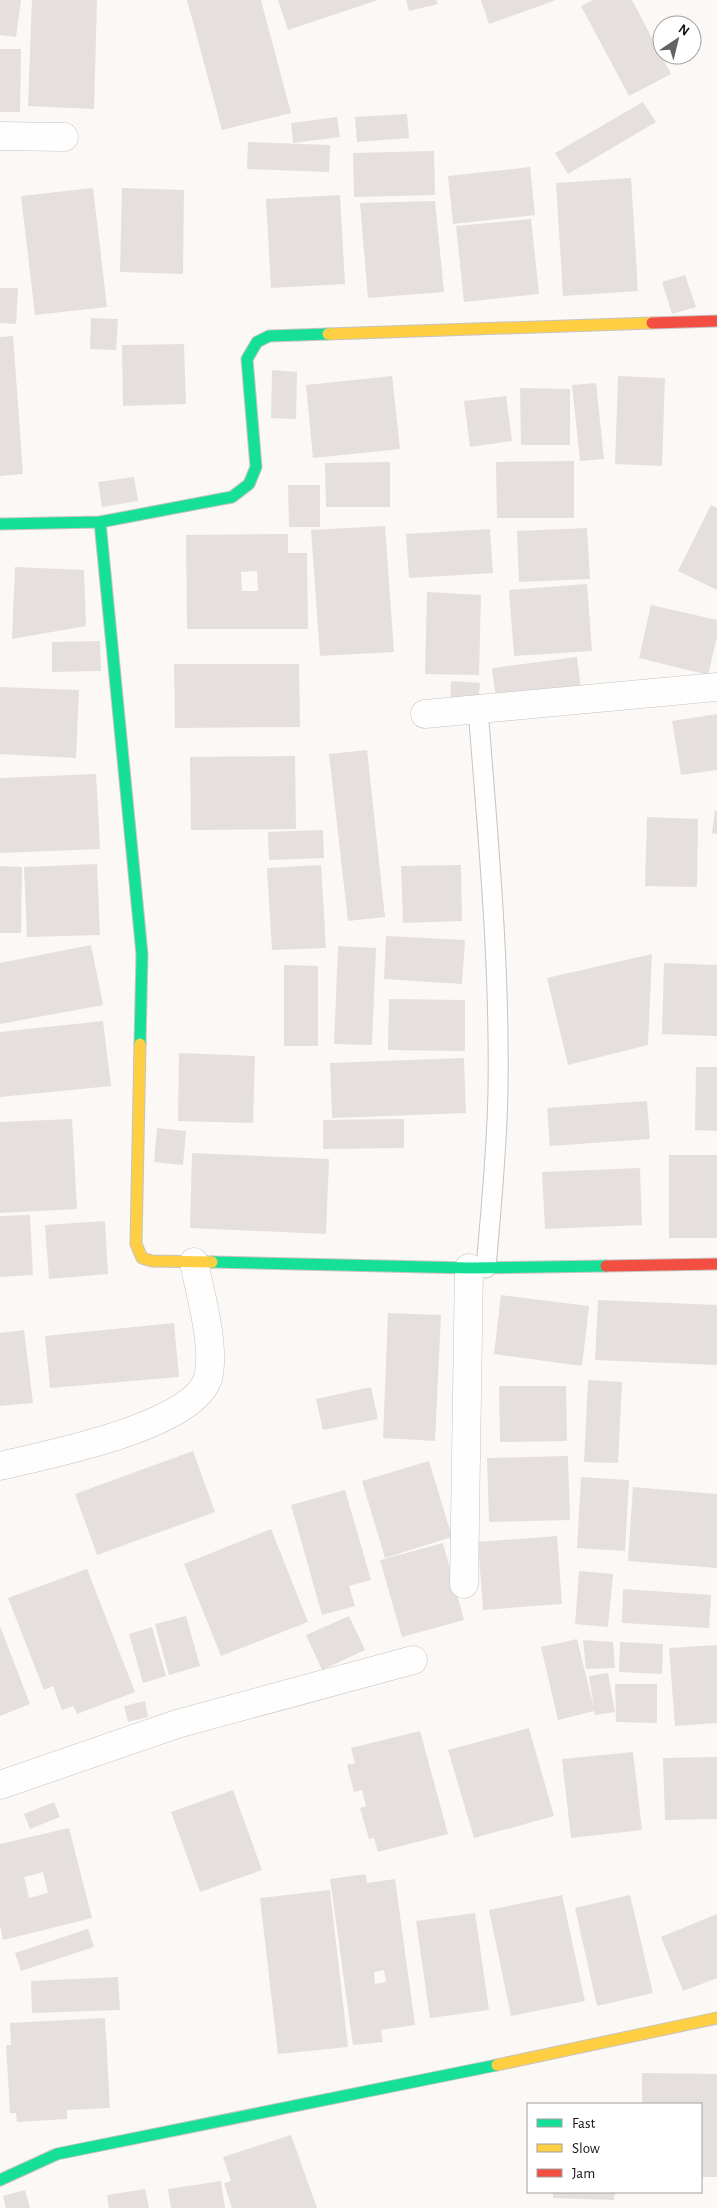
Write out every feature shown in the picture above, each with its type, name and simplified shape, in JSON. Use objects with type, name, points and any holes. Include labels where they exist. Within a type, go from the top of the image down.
[{"type":"street","points":[[0,136],[64,137]]},
{"type":"street","points":[[0,524],[100,522],[232,497],[249,484],[256,467],[247,359],[257,342],[269,336],[717,321]]},
{"type":"street","points":[[100,522],[142,954],[136,1244],[142,1258],[152,1261],[477,1268],[717,1264]]},
{"type":"street","points":[[425,714],[717,687]]},
{"type":"street","points":[[0,1466],[112,1439],[178,1410],[203,1390],[208,1376],[210,1347],[194,1262]]},
{"type":"street","points":[[464,1584],[477,1268]]},
{"type":"street","points":[[0,1784],[177,1724],[413,1660]]},
{"type":"street","points":[[0,2180],[57,2154],[638,2036],[717,2018]]},
{"type":"lane","points":[[477,1268],[495,1167],[498,1012],[494,926],[478,709]]},
{"type":"building","points":[[0,0],[21,0],[16,37],[0,35]]},
{"type":"building","points":[[32,0],[97,0],[94,109],[28,106]]},
{"type":"building","points":[[187,0],[261,0],[291,113],[222,130]]},
{"type":"building","points":[[278,0],[378,0],[288,30]]},
{"type":"building","points":[[406,0],[436,0],[438,4],[409,11]]},
{"type":"building","points":[[481,0],[556,0],[489,24]]},
{"type":"building","points":[[593,0],[632,0],[652,38],[652,65],[666,65],[671,74],[629,96],[581,6]]},
{"type":"building","points":[[0,49],[21,49],[20,112],[0,112]]},
{"type":"building","points":[[643,102],[656,122],[568,174],[555,153]]},
{"type":"building","points":[[407,114],[409,138],[357,142],[355,117]]},
{"type":"building","points":[[337,117],[340,137],[293,143],[291,123]]},
{"type":"building","points":[[248,142],[330,145],[329,172],[247,169]]},
{"type":"building","points":[[434,151],[435,195],[354,197],[353,153]]},
{"type":"building","points":[[530,167],[535,215],[453,224],[448,176]]},
{"type":"building","points":[[631,178],[638,291],[563,296],[556,183]]},
{"type":"building","points":[[93,188],[107,307],[35,315],[21,196]]},
{"type":"building","points":[[122,188],[184,190],[183,274],[120,272]]},
{"type":"building","points":[[340,195],[345,284],[271,288],[266,199]]},
{"type":"building","points":[[435,201],[444,292],[368,298],[360,203]]},
{"type":"building","points":[[531,219],[539,294],[464,302],[456,226]]},
{"type":"building","points":[[685,275],[696,307],[672,314],[662,282]]},
{"type":"building","points":[[0,288],[18,288],[16,324],[0,323]]},
{"type":"building","points":[[91,318],[118,319],[116,350],[90,349]]},
{"type":"building","points":[[13,336],[23,474],[0,476],[0,337]]},
{"type":"building","points":[[184,344],[186,404],[123,406],[122,345]]},
{"type":"building","points":[[272,370],[297,372],[296,419],[271,418]]},
{"type":"building","points":[[392,376],[400,449],[313,458],[306,385]]},
{"type":"building","points":[[618,376],[665,378],[662,466],[615,464]]},
{"type":"building","points":[[596,383],[604,459],[580,461],[572,385]]},
{"type":"building","points":[[520,388],[570,389],[570,445],[521,445]]},
{"type":"building","points":[[506,396],[512,441],[470,447],[464,401]]},
{"type":"building","points":[[574,461],[574,518],[497,518],[496,462]]},
{"type":"building","points":[[390,462],[390,507],[326,507],[325,463]]},
{"type":"building","points":[[134,477],[138,501],[102,507],[98,482]]},
{"type":"building","points":[[288,485],[320,485],[320,527],[289,527]]},
{"type":"building","points":[[711,505],[717,508],[717,590],[678,571]]},
{"type":"building","points":[[385,526],[394,652],[320,656],[311,530]]},
{"type":"building","points":[[587,528],[590,579],[519,582],[517,531]]},
{"type":"building","points":[[490,529],[493,573],[409,578],[406,534]]},
{"type":"building","points":[[288,534],[288,553],[307,553],[308,629],[187,629],[186,535]],"holes":[[[257,571],[258,591],[242,591],[241,572]]]},
{"type":"building","points":[[15,567],[84,570],[86,626],[12,639]]},
{"type":"building","points":[[587,584],[592,651],[514,656],[509,590]]},
{"type":"building","points":[[427,592],[481,595],[479,675],[425,674]]},
{"type":"building","points":[[651,605],[717,620],[717,637],[708,675],[639,658]]},
{"type":"building","points":[[100,641],[101,671],[52,672],[52,642]]},
{"type":"building","points":[[577,657],[581,688],[496,699],[492,668]]},
{"type":"building","points":[[174,664],[299,664],[300,727],[175,728]]},
{"type":"building","points":[[451,681],[480,683],[478,704],[450,701]]},
{"type":"building","points":[[0,687],[79,690],[76,758],[0,754]]},
{"type":"building","points":[[717,714],[717,770],[681,775],[672,721]]},
{"type":"building","points":[[367,750],[385,917],[348,921],[329,754]]},
{"type":"building","points":[[295,756],[296,829],[191,830],[190,757]]},
{"type":"building","points":[[96,774],[100,849],[0,853],[0,778]]},
{"type":"building","points":[[715,811],[717,811],[717,834],[712,833]]},
{"type":"building","points":[[647,817],[698,819],[697,887],[645,886]]},
{"type":"building","points":[[323,830],[324,858],[269,860],[268,832]]},
{"type":"building","points":[[97,864],[100,935],[27,937],[24,867]]},
{"type":"building","points":[[321,865],[326,948],[272,950],[267,868]]},
{"type":"building","points":[[461,865],[462,921],[403,923],[401,866]]},
{"type":"building","points":[[0,866],[22,867],[21,933],[0,933]]},
{"type":"building","points":[[386,936],[465,940],[462,984],[384,979]]},
{"type":"building","points":[[91,945],[103,1005],[0,1024],[0,963]]},
{"type":"building","points":[[338,946],[376,948],[372,1045],[334,1044]]},
{"type":"building","points":[[652,954],[648,1045],[568,1065],[547,978]]},
{"type":"building","points":[[664,963],[717,965],[717,1036],[662,1034]]},
{"type":"building","points":[[284,965],[318,966],[318,1046],[284,1046]]},
{"type":"building","points":[[389,999],[465,1000],[465,1051],[388,1050]]},
{"type":"building","points":[[103,1021],[111,1086],[0,1097],[0,1032]]},
{"type":"building","points":[[179,1053],[255,1056],[253,1123],[178,1121]]},
{"type":"building","points":[[464,1058],[466,1113],[332,1118],[330,1063]]},
{"type":"building","points":[[696,1067],[717,1067],[717,1131],[695,1130]]},
{"type":"building","points":[[647,1101],[650,1139],[550,1146],[547,1108]]},
{"type":"building","points":[[72,1119],[77,1209],[0,1213],[0,1122]]},
{"type":"building","points":[[404,1119],[404,1148],[323,1149],[323,1120]]},
{"type":"building","points":[[157,1128],[186,1131],[183,1165],[154,1162]]},
{"type":"building","points":[[192,1153],[329,1159],[326,1234],[190,1228]]},
{"type":"building","points":[[669,1155],[717,1155],[717,1238],[669,1238]]},
{"type":"building","points":[[640,1168],[642,1225],[545,1229],[542,1172]]},
{"type":"building","points":[[30,1215],[33,1275],[0,1277],[0,1216]]},
{"type":"building","points":[[105,1221],[108,1274],[49,1279],[45,1225]]},
{"type":"building","points":[[501,1295],[589,1306],[582,1366],[494,1354]]},
{"type":"building","points":[[598,1300],[717,1305],[717,1365],[595,1360]]},
{"type":"building","points":[[388,1313],[441,1315],[435,1441],[383,1438]]},
{"type":"building","points":[[174,1323],[179,1377],[50,1388],[45,1336]]},
{"type":"building","points":[[24,1330],[33,1403],[0,1406],[0,1333]]},
{"type":"building","points":[[588,1380],[622,1382],[618,1463],[584,1462]]},
{"type":"building","points":[[499,1386],[566,1386],[567,1441],[500,1442]]},
{"type":"building","points":[[371,1387],[378,1419],[323,1430],[316,1399]]},
{"type":"building","points":[[193,1451],[215,1512],[97,1555],[75,1494]]},
{"type":"building","points":[[568,1456],[570,1520],[489,1522],[487,1458]]},
{"type":"building","points":[[429,1461],[452,1537],[385,1558],[362,1481]]},
{"type":"building","points":[[581,1477],[629,1480],[625,1551],[577,1548]]},
{"type":"building","points":[[633,1487],[717,1494],[717,1568],[628,1561]]},
{"type":"building","points":[[345,1490],[371,1580],[349,1586],[355,1606],[322,1615],[291,1505]]},
{"type":"building","points":[[271,1529],[308,1622],[221,1656],[184,1564]]},
{"type":"building","points":[[557,1536],[562,1604],[483,1610],[478,1542]]},
{"type":"building","points":[[443,1543],[464,1620],[402,1637],[380,1560]]},
{"type":"building","points":[[87,1569],[135,1692],[77,1714],[73,1706],[62,1710],[53,1686],[44,1690],[8,1598]]},
{"type":"building","points":[[579,1571],[613,1574],[608,1627],[575,1624]]},
{"type":"building","points":[[623,1589],[711,1595],[709,1628],[622,1623]]},
{"type":"building","points":[[186,1616],[200,1666],[169,1675],[155,1624]]},
{"type":"building","points":[[349,1616],[365,1650],[322,1670],[306,1635]]},
{"type":"building","points":[[0,1626],[30,1704],[0,1716]]},
{"type":"building","points":[[152,1627],[166,1676],[143,1683],[129,1634]]},
{"type":"building","points":[[577,1639],[594,1708],[589,1676],[608,1673],[615,1712],[595,1715],[594,1711],[558,1720],[541,1647]]},
{"type":"building","points":[[583,1640],[613,1642],[615,1668],[586,1669]]},
{"type":"building","points":[[620,1642],[663,1644],[662,1674],[619,1672]]},
{"type":"building","points":[[717,1645],[717,1723],[675,1726],[669,1648]]},
{"type":"building","points":[[615,1684],[657,1684],[657,1723],[616,1722]]},
{"type":"building","points":[[145,1701],[148,1717],[128,1722],[124,1706]]},
{"type":"building","points":[[529,1728],[554,1816],[474,1838],[448,1750]]},
{"type":"building","points":[[420,1731],[448,1834],[378,1852],[374,1838],[369,1839],[360,1808],[366,1806],[362,1790],[354,1792],[347,1765],[355,1763],[351,1748]]},
{"type":"building","points":[[633,1752],[642,1830],[571,1838],[562,1759]]},
{"type":"building","points":[[717,1757],[717,1819],[665,1820],[663,1758]]},
{"type":"building","points":[[233,1790],[262,1870],[200,1892],[171,1812]]},
{"type":"building","points":[[54,1802],[60,1817],[30,1829],[24,1814]]},
{"type":"building","points":[[69,1828],[92,1918],[3,1940],[0,1926],[0,1844]],"holes":[[[43,1872],[48,1893],[29,1898],[24,1877]]]},
{"type":"building","points":[[366,1874],[367,1883],[395,1879],[415,2025],[381,2030],[383,2042],[353,2045],[330,1879]],"holes":[[[384,1970],[386,1982],[375,1984],[374,1972]]]},
{"type":"building","points":[[330,1890],[348,2047],[278,2054],[260,1898]]},
{"type":"building","points":[[562,1895],[585,2001],[511,2016],[489,1910]]},
{"type":"building","points":[[630,1895],[653,1993],[597,2006],[575,1908]]},
{"type":"building","points":[[475,1913],[489,2010],[430,2018],[416,1921]]},
{"type":"building","points":[[717,1914],[717,1978],[683,1991],[661,1937]]},
{"type":"building","points":[[88,1929],[94,1947],[21,1971],[15,1953]]},
{"type":"building","points":[[118,1977],[120,2010],[32,2013],[31,1981]]},
{"type":"building","points":[[105,2018],[110,2108],[67,2110],[67,2119],[17,2122],[16,2113],[10,2113],[6,2045],[11,2045],[10,2023]]},
{"type":"building","points":[[642,2073],[717,2074],[717,2177],[702,2177],[702,2103],[642,2103]]},
{"type":"building","points":[[291,2135],[317,2208],[232,2208],[224,2183],[231,2181],[223,2157]]},
{"type":"building","points":[[221,2181],[225,2208],[171,2208],[168,2189]]},
{"type":"building","points":[[145,2189],[149,2208],[109,2208],[107,2195]]},
{"type":"building","points":[[25,2190],[30,2208],[6,2208],[3,2196]]},
{"type":"building","points":[[553,2193],[615,2193],[614,2200],[553,2198]]},
{"type":"traffic: fast","points":[[0,524],[100,522],[232,497],[249,484],[256,467],[247,359],[257,342],[269,336],[328,334]]},
{"type":"traffic: fast","points":[[100,522],[142,954],[140,1044]]},
{"type":"traffic: fast","points":[[212,1262],[469,1268],[606,1266]]},
{"type":"traffic: fast","points":[[0,2180],[57,2154],[497,2065]]},
{"type":"traffic: slow","points":[[328,334],[652,323]]},
{"type":"traffic: slow","points":[[140,1044],[136,1244],[142,1258],[152,1261],[212,1262]]},
{"type":"traffic: slow","points":[[497,2065],[717,2018]]},
{"type":"traffic: jam","points":[[652,323],[717,321]]},
{"type":"traffic: jam","points":[[606,1266],[717,1264]]}]
